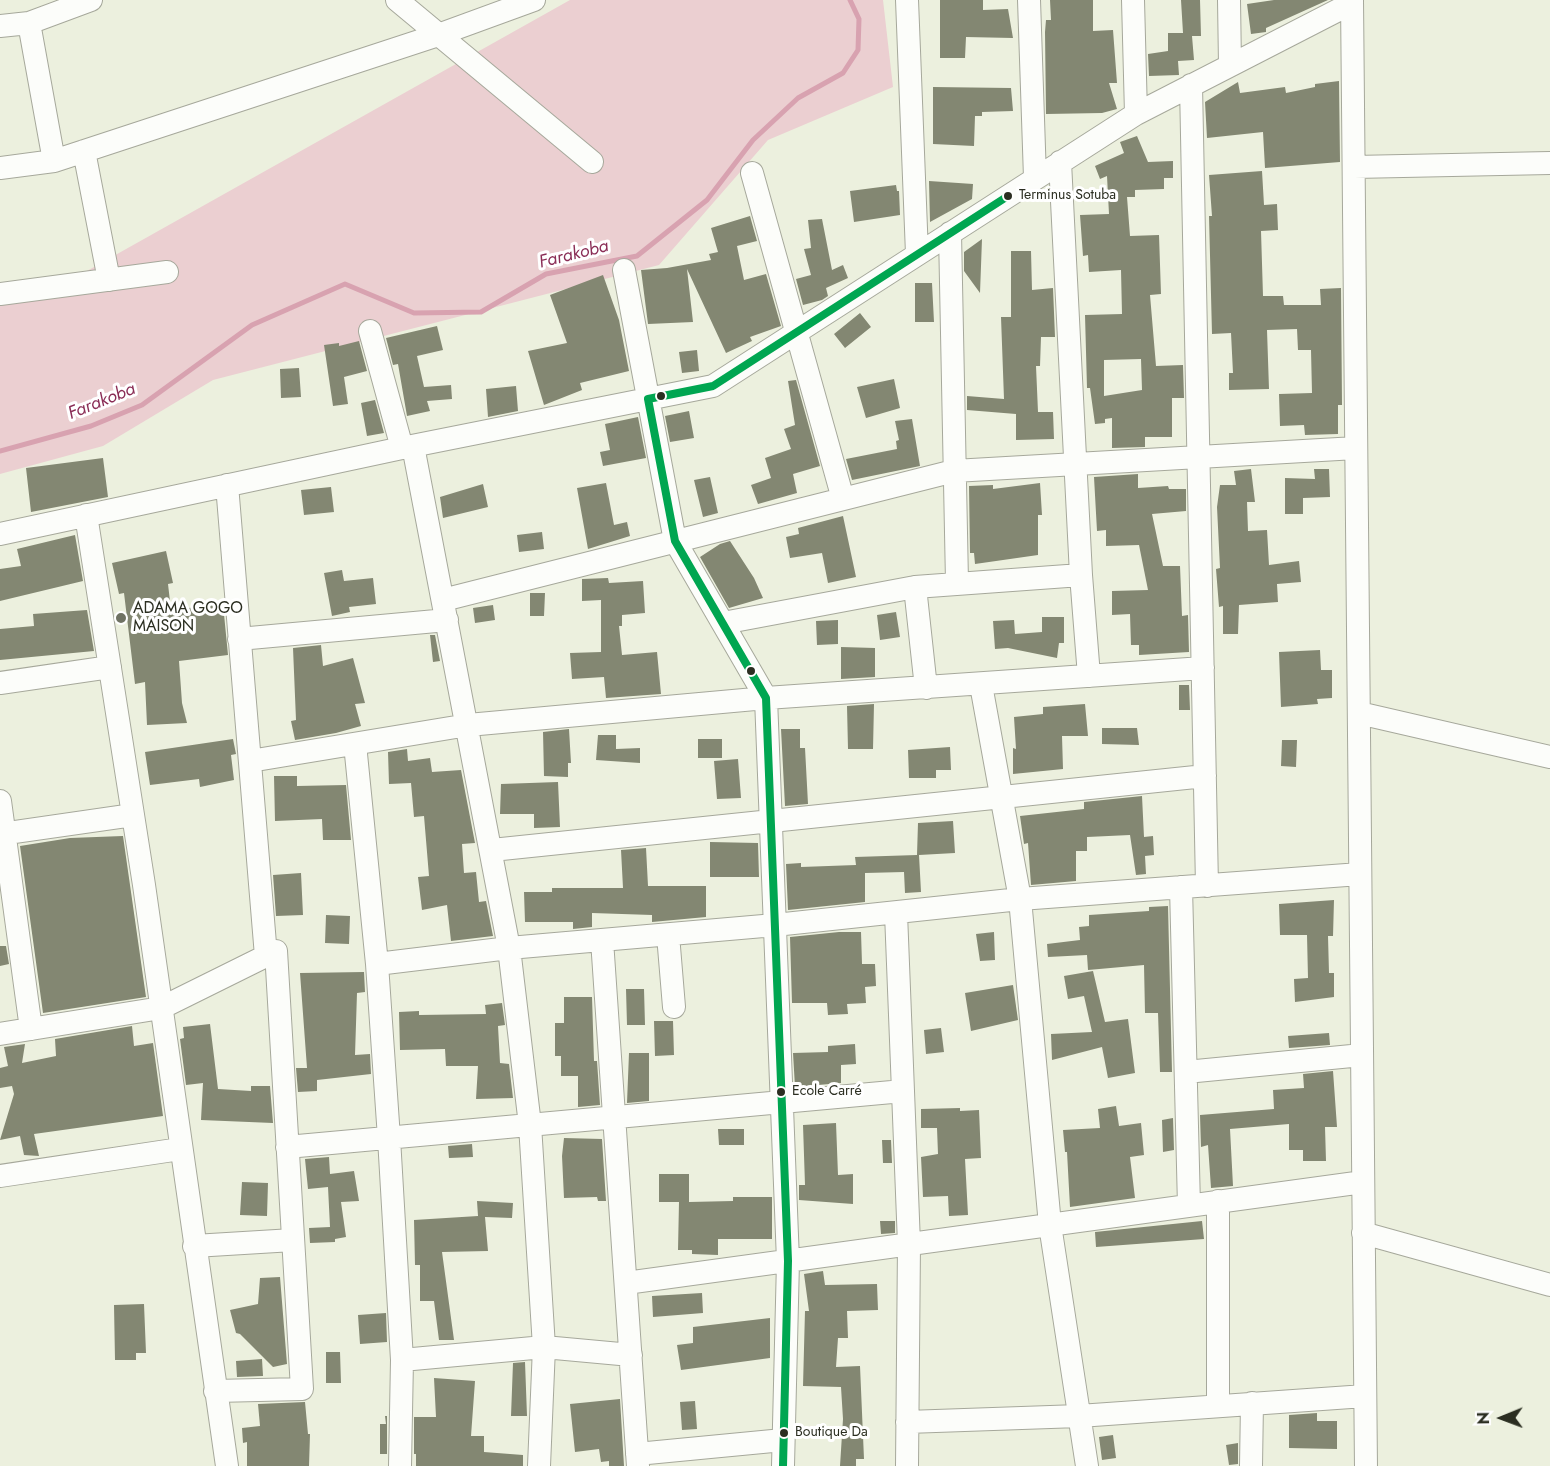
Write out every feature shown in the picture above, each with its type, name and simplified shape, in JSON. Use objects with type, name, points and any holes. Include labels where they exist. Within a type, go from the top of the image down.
[{"type":"street","points":[[0,26],[29,23],[91,0]]},
{"type":"street","points":[[397,0],[592,162]]},
{"type":"street","points":[[0,168],[54,161],[534,0]]},
{"type":"street","points":[[907,0],[917,254]]},
{"type":"street","points":[[1029,0],[1035,178]]},
{"type":"street","points":[[1133,0],[1136,114]]},
{"type":"street","points":[[1229,0],[1230,65]]},
{"type":"street","points":[[0,534],[408,447],[713,386],[1136,114],[1352,1],[1366,1466]]},
{"type":"street","points":[[29,23],[54,161]]},
{"type":"street","points":[[1191,85],[1207,886]]},
{"type":"street","points":[[84,151],[109,280]]},
{"type":"street","points":[[1060,162],[1081,575],[1089,676]]},
{"type":"street","points":[[1354,167],[1550,164]]},
{"type":"street","points":[[752,174],[843,499]]},
{"type":"street","points":[[950,233],[957,582]]},
{"type":"street","points":[[624,270],[675,541],[766,698],[788,1261],[783,1466]]},
{"type":"street","points":[[0,294],[167,272]]},
{"type":"street","points":[[370,332],[408,447],[445,610],[509,948],[530,1125],[544,1347],[539,1466]]},
{"type":"street","points":[[240,639],[445,610],[675,541],[954,471],[1356,448]]},
{"type":"street","points":[[227,485],[266,956]]},
{"type":"street","points":[[86,515],[133,815],[226,1466]]},
{"type":"street","points":[[723,623],[915,587],[957,582],[1081,575]]},
{"type":"street","points":[[915,587],[926,688]]},
{"type":"street","points":[[0,683],[110,667]]},
{"type":"street","points":[[250,760],[468,726],[766,698],[1203,668]]},
{"type":"street","points":[[981,685],[1020,899],[1050,1225],[1087,1466]]},
{"type":"street","points":[[1359,713],[1550,757]]},
{"type":"street","points":[[355,744],[377,964],[389,1138],[402,1360],[400,1466]]},
{"type":"street","points":[[492,850],[771,819],[1205,776]]},
{"type":"street","points":[[0,801],[2,834],[31,1029]]},
{"type":"street","points":[[2,834],[133,815]]},
{"type":"street","points":[[377,964],[509,948],[775,926],[1020,899],[1360,874]]},
{"type":"street","points":[[1181,886],[1189,1206]]},
{"type":"street","points":[[896,913],[909,1244],[907,1466]]},
{"type":"street","points":[[668,934],[674,1006]]},
{"type":"street","points":[[602,940],[638,1460],[783,1440]]},
{"type":"street","points":[[0,1034],[161,1008],[276,951],[302,1389],[215,1391]]},
{"type":"street","points":[[1186,1072],[1362,1055]]},
{"type":"street","points":[[287,1147],[903,1091]]},
{"type":"street","points":[[0,1176],[180,1149]]},
{"type":"street","points":[[626,1283],[1363,1182]]},
{"type":"street","points":[[1218,1202],[1218,1405]]},
{"type":"street","points":[[1363,1233],[1550,1285]]},
{"type":"street","points":[[194,1246],[293,1240]]},
{"type":"street","points":[[402,1360],[544,1347],[630,1355]]},
{"type":"street","points":[[907,1422],[1079,1416],[1365,1396]]},
{"type":"street","points":[[1251,1466],[1252,1403]]},
{"type":"shaded area","points":[[570,0],[883,0],[893,87],[768,140],[659,265],[213,380],[103,446],[0,474],[0,296],[53,290]]},
{"type":"building","points":[[940,0],[983,0],[983,10],[1008,9],[1013,38],[966,37],[965,58],[940,58]]},
{"type":"building","points":[[1050,0],[1093,0],[1093,31],[1113,30],[1117,83],[1109,83],[1117,109],[1102,113],[1046,114],[1045,32],[1046,20],[1051,20]]},
{"type":"building","points":[[1181,0],[1200,0],[1201,36],[1192,36],[1194,60],[1178,61],[1179,75],[1149,76],[1148,54],[1168,51],[1168,33],[1183,33]]},
{"type":"building","points":[[1274,0],[1328,0],[1266,28],[1266,32],[1251,34],[1247,4]]},
{"type":"building","points":[[1339,81],[1340,162],[1265,168],[1263,132],[1207,138],[1205,102],[1238,82],[1240,93],[1285,87],[1286,93],[1315,87],[1315,84]]},
{"type":"building","points":[[933,87],[1011,88],[1013,111],[982,112],[982,116],[975,116],[974,146],[933,144]]},
{"type":"building","points":[[1137,136],[1148,162],[1173,161],[1173,178],[1164,178],[1164,189],[1135,190],[1135,197],[1127,197],[1130,236],[1159,235],[1161,294],[1150,295],[1156,366],[1183,365],[1184,398],[1172,398],[1172,437],[1145,437],[1145,447],[1112,448],[1112,418],[1105,419],[1105,423],[1095,424],[1090,388],[1087,388],[1085,315],[1122,314],[1121,270],[1089,272],[1088,255],[1083,256],[1080,215],[1109,214],[1107,176],[1100,179],[1095,166],[1124,153],[1120,142]],"holes":[[[1141,359],[1142,390],[1104,396],[1104,360]]]},
{"type":"building","points":[[1262,171],[1264,205],[1277,204],[1278,230],[1261,231],[1263,296],[1283,296],[1284,305],[1321,305],[1320,289],[1341,288],[1342,405],[1338,405],[1338,434],[1305,435],[1304,425],[1280,426],[1279,394],[1312,393],[1311,350],[1298,350],[1297,329],[1267,330],[1269,389],[1229,390],[1229,373],[1233,373],[1231,333],[1212,334],[1209,216],[1212,216],[1209,175]]},
{"type":"building","points":[[929,181],[973,184],[972,199],[930,222]]},
{"type":"building","points":[[896,185],[899,191],[900,215],[854,222],[850,191]]},
{"type":"building","points":[[750,216],[757,241],[737,246],[744,280],[766,274],[781,326],[750,337],[752,341],[726,353],[687,269],[693,322],[648,324],[641,270],[711,260],[709,254],[718,252],[711,228]]},
{"type":"building","points":[[822,219],[832,270],[843,265],[848,278],[826,288],[828,296],[822,300],[803,305],[796,279],[811,275],[804,249],[811,248],[808,220]]},
{"type":"building","points":[[982,239],[980,293],[964,271],[964,252]]},
{"type":"building","points":[[1011,251],[1031,251],[1032,290],[1053,288],[1055,337],[1041,337],[1040,366],[1036,366],[1038,412],[1053,412],[1054,439],[1016,440],[1016,414],[967,410],[967,396],[1004,399],[1001,317],[1011,317]]},
{"type":"building","points":[[603,275],[619,320],[629,371],[580,383],[582,390],[544,405],[528,351],[567,343],[550,295]]},
{"type":"building","points":[[915,283],[932,283],[934,322],[915,322]]},
{"type":"building","points":[[860,313],[871,327],[845,348],[834,334]]},
{"type":"building","points":[[437,326],[443,350],[417,356],[424,387],[451,385],[452,399],[427,401],[430,411],[407,416],[398,364],[393,365],[386,338]]},
{"type":"building","points":[[359,341],[367,371],[344,377],[348,404],[333,406],[324,345],[339,343],[339,346]]},
{"type":"building","points":[[697,350],[699,371],[682,373],[679,352]]},
{"type":"building","points":[[299,368],[301,397],[281,398],[280,369]]},
{"type":"building","points":[[894,379],[900,408],[866,418],[857,387]]},
{"type":"building","points":[[796,380],[820,466],[793,474],[797,493],[758,504],[751,485],[771,478],[765,458],[791,449],[784,429],[795,425],[788,381]]},
{"type":"building","points":[[516,386],[518,411],[488,417],[486,389]]},
{"type":"building","points":[[375,400],[384,433],[367,436],[361,403]]},
{"type":"building","points":[[689,411],[694,438],[670,442],[665,416]]},
{"type":"building","points":[[638,417],[646,458],[603,466],[600,452],[610,450],[605,424]]},
{"type":"building","points":[[912,419],[920,466],[852,480],[846,459],[897,449],[896,441],[899,440],[895,421]]},
{"type":"building","points":[[103,458],[108,497],[31,512],[26,468]]},
{"type":"building","points":[[1251,469],[1255,502],[1247,502],[1248,531],[1267,530],[1269,565],[1299,561],[1301,582],[1277,584],[1278,602],[1239,605],[1238,634],[1223,634],[1223,606],[1219,607],[1216,569],[1220,568],[1217,507],[1220,485],[1236,485],[1234,471]]},
{"type":"building","points":[[1314,469],[1329,469],[1330,497],[1303,498],[1303,514],[1285,514],[1285,478],[1315,479]]},
{"type":"building","points":[[1138,474],[1138,488],[1168,486],[1169,489],[1186,489],[1186,511],[1152,514],[1163,566],[1180,566],[1182,616],[1188,615],[1189,652],[1139,655],[1139,645],[1131,645],[1130,614],[1112,615],[1112,591],[1148,590],[1139,545],[1106,546],[1106,530],[1097,531],[1094,477]]},
{"type":"building","points":[[710,477],[718,513],[703,517],[694,480]]},
{"type":"building","points":[[606,483],[614,525],[627,522],[630,536],[588,549],[577,488]]},
{"type":"building","points":[[1040,483],[1042,515],[1038,515],[1038,555],[975,564],[974,553],[970,553],[969,486],[993,485],[993,489]]},
{"type":"building","points":[[483,484],[488,507],[443,518],[440,497]]},
{"type":"building","points":[[331,487],[334,512],[304,515],[301,490]]},
{"type":"building","points":[[843,516],[856,577],[828,583],[822,553],[790,558],[786,537],[799,534],[798,528]]},
{"type":"building","points":[[542,532],[544,549],[519,552],[517,535]]},
{"type":"building","points":[[75,535],[83,581],[0,601],[0,569],[21,566],[17,549]]},
{"type":"building","points":[[730,541],[754,578],[763,598],[729,608],[700,557],[720,544]]},
{"type":"building","points":[[166,551],[173,583],[168,584],[171,610],[223,604],[228,655],[179,661],[182,703],[187,723],[147,725],[145,682],[135,684],[124,593],[119,594],[112,563]]},
{"type":"building","points":[[342,570],[344,581],[373,578],[376,604],[349,607],[350,612],[332,616],[324,573]]},
{"type":"building","points":[[608,578],[609,583],[643,581],[645,613],[622,615],[622,626],[619,626],[622,655],[657,652],[661,694],[606,698],[604,677],[572,679],[570,653],[601,652],[601,600],[582,601],[582,579]]},
{"type":"building","points":[[530,593],[545,593],[544,616],[530,616]]},
{"type":"building","points":[[493,605],[495,620],[475,623],[473,608]]},
{"type":"building","points":[[87,610],[94,651],[0,660],[0,629],[34,626],[33,614]]},
{"type":"building","points":[[896,612],[900,637],[880,640],[877,615]]},
{"type":"building","points":[[1042,617],[1064,617],[1064,643],[1059,643],[1057,658],[1008,648],[995,649],[993,621],[1014,620],[1015,634],[1042,632]]},
{"type":"building","points":[[838,620],[838,644],[817,645],[816,621]]},
{"type":"building","points":[[430,635],[435,635],[440,661],[433,662]]},
{"type":"building","points":[[321,645],[323,666],[353,658],[365,703],[355,704],[361,726],[295,740],[291,721],[296,720],[293,648]]},
{"type":"building","points":[[841,647],[875,648],[875,677],[841,679]]},
{"type":"building","points":[[1320,650],[1321,670],[1332,670],[1332,698],[1317,699],[1318,704],[1281,707],[1279,652]]},
{"type":"building","points":[[1179,685],[1189,685],[1190,710],[1179,710]]},
{"type":"building","points":[[874,704],[873,749],[848,749],[847,706]]},
{"type":"building","points":[[1085,704],[1088,736],[1062,736],[1063,769],[1013,774],[1013,748],[1016,749],[1014,717],[1043,714],[1043,707]]},
{"type":"building","points":[[1102,728],[1137,728],[1139,745],[1102,744]]},
{"type":"building","points":[[569,729],[571,763],[568,763],[568,777],[544,776],[543,732]]},
{"type":"building","points":[[781,729],[800,729],[800,748],[805,748],[808,804],[785,806]]},
{"type":"building","points":[[598,735],[616,735],[616,749],[640,748],[640,763],[596,760]]},
{"type":"building","points":[[233,739],[236,754],[231,755],[234,780],[200,787],[199,779],[150,785],[145,752]]},
{"type":"building","points":[[698,739],[722,739],[722,758],[698,758]]},
{"type":"building","points":[[1282,740],[1297,740],[1296,767],[1281,766]]},
{"type":"building","points":[[950,747],[951,770],[936,770],[936,778],[909,778],[908,750]]},
{"type":"building","points":[[407,749],[408,761],[430,758],[432,772],[461,770],[475,843],[462,844],[464,873],[476,872],[479,902],[486,901],[493,936],[451,941],[447,905],[422,910],[418,877],[429,876],[424,816],[414,817],[411,783],[389,784],[388,752]]},
{"type":"building","points":[[738,759],[741,798],[717,799],[714,761]]},
{"type":"building","points":[[274,776],[297,776],[297,786],[346,785],[351,840],[323,840],[322,819],[275,821]]},
{"type":"building","points":[[558,782],[560,827],[534,828],[534,814],[500,814],[501,784]]},
{"type":"building","points":[[1142,796],[1144,837],[1153,836],[1154,855],[1145,856],[1146,874],[1136,875],[1130,835],[1087,837],[1087,851],[1076,851],[1076,881],[1031,885],[1028,843],[1024,844],[1020,816],[1084,809],[1084,802]]},
{"type":"building","points":[[953,821],[955,853],[919,855],[921,892],[905,893],[904,872],[865,873],[865,902],[788,910],[786,864],[801,863],[801,867],[856,865],[855,857],[917,855],[918,823]]},
{"type":"building","points":[[123,836],[146,997],[43,1013],[20,846],[70,838]]},
{"type":"building","points":[[710,842],[758,843],[759,877],[710,877]]},
{"type":"building","points":[[646,848],[648,886],[706,886],[706,917],[652,922],[652,915],[592,913],[592,927],[573,929],[573,922],[525,922],[524,892],[552,892],[552,888],[623,888],[621,850]]},
{"type":"building","points":[[301,873],[303,915],[276,916],[273,875]]},
{"type":"building","points":[[1334,900],[1333,936],[1328,936],[1329,973],[1334,973],[1334,997],[1295,1002],[1294,979],[1308,978],[1307,935],[1280,935],[1279,904]]},
{"type":"building","points":[[1168,906],[1172,1072],[1160,1072],[1158,1013],[1145,1013],[1144,965],[1088,970],[1087,955],[1048,957],[1047,944],[1080,940],[1079,927],[1089,926],[1089,915],[1149,911],[1149,907]]},
{"type":"building","points":[[326,915],[350,916],[349,944],[325,943]]},
{"type":"building","points":[[861,932],[862,964],[875,964],[876,986],[865,987],[866,1003],[847,1004],[848,1014],[828,1015],[827,1003],[792,1003],[790,937]]},
{"type":"building","points":[[994,932],[995,960],[980,961],[976,934]]},
{"type":"building","points":[[0,946],[6,946],[9,964],[0,966]]},
{"type":"building","points":[[1093,971],[1105,1022],[1128,1019],[1135,1073],[1108,1078],[1102,1047],[1052,1060],[1051,1034],[1092,1032],[1084,996],[1068,999],[1064,976]]},
{"type":"building","points":[[364,972],[365,992],[357,993],[355,1055],[370,1054],[371,1074],[317,1080],[317,1091],[298,1092],[296,1068],[307,1068],[300,973]]},
{"type":"building","points":[[1013,985],[1018,1020],[971,1031],[965,993]]},
{"type":"building","points":[[626,989],[644,989],[645,1025],[627,1025]]},
{"type":"building","points":[[564,997],[592,997],[594,1061],[597,1061],[600,1105],[578,1107],[578,1076],[561,1076],[561,1056],[555,1056],[555,1023],[564,1023]]},
{"type":"building","points":[[502,1003],[505,1025],[498,1026],[500,1063],[509,1064],[513,1098],[476,1099],[478,1066],[446,1066],[445,1049],[400,1050],[399,1012],[419,1011],[419,1015],[486,1014],[485,1005]]},
{"type":"building","points":[[654,1021],[673,1021],[674,1055],[655,1056]]},
{"type":"building","points":[[210,1024],[218,1089],[251,1091],[251,1086],[270,1086],[273,1123],[201,1120],[203,1083],[186,1085],[180,1039],[184,1038],[183,1027]]},
{"type":"building","points":[[132,1026],[134,1046],[153,1043],[163,1116],[34,1134],[39,1156],[24,1155],[20,1136],[0,1140],[14,1094],[12,1086],[0,1088],[0,1068],[8,1066],[4,1047],[25,1044],[22,1063],[56,1056],[55,1039]]},
{"type":"building","points":[[941,1028],[944,1052],[926,1054],[924,1030]]},
{"type":"building","points":[[1329,1033],[1330,1045],[1289,1048],[1288,1036]]},
{"type":"building","points":[[855,1044],[856,1064],[841,1065],[841,1083],[795,1087],[793,1053],[828,1052],[828,1046]]},
{"type":"building","points":[[629,1053],[649,1053],[649,1101],[627,1103]]},
{"type":"building","points":[[1333,1071],[1337,1127],[1325,1127],[1326,1161],[1303,1161],[1303,1150],[1289,1150],[1289,1124],[1230,1129],[1233,1186],[1211,1188],[1208,1145],[1201,1147],[1200,1115],[1274,1109],[1273,1090],[1304,1088],[1303,1074]]},
{"type":"building","points":[[1116,1106],[1119,1126],[1141,1123],[1144,1155],[1130,1157],[1135,1198],[1070,1207],[1067,1152],[1065,1152],[1063,1130],[1100,1128],[1098,1109]]},
{"type":"building","points":[[960,1108],[960,1111],[979,1110],[981,1158],[965,1159],[968,1215],[949,1216],[948,1196],[923,1197],[921,1157],[938,1154],[937,1128],[921,1128],[921,1109]]},
{"type":"building","points":[[1173,1118],[1174,1150],[1163,1152],[1162,1120]]},
{"type":"building","points":[[836,1123],[838,1175],[853,1174],[853,1204],[799,1200],[799,1185],[805,1185],[803,1125]]},
{"type":"building","points":[[718,1129],[744,1129],[744,1145],[719,1145]]},
{"type":"building","points":[[564,1138],[602,1139],[606,1201],[598,1201],[597,1197],[564,1198],[562,1156]]},
{"type":"building","points":[[882,1140],[891,1140],[892,1163],[883,1163]]},
{"type":"building","points":[[472,1144],[473,1157],[449,1158],[448,1146]]},
{"type":"building","points":[[329,1157],[330,1174],[354,1171],[359,1201],[341,1202],[346,1237],[335,1239],[335,1242],[310,1243],[309,1228],[330,1227],[328,1187],[308,1189],[305,1159]]},
{"type":"building","points":[[659,1174],[689,1174],[689,1202],[733,1201],[733,1197],[772,1197],[772,1239],[718,1239],[718,1255],[692,1254],[692,1250],[678,1250],[679,1202],[659,1202]]},
{"type":"building","points":[[242,1182],[268,1183],[267,1216],[240,1215]]},
{"type":"building","points":[[477,1201],[513,1203],[512,1218],[485,1217],[488,1251],[442,1252],[454,1340],[439,1340],[434,1301],[420,1301],[420,1265],[415,1265],[414,1220],[478,1216]]},
{"type":"building","points":[[880,1221],[895,1221],[895,1233],[881,1234]]},
{"type":"building","points":[[1202,1221],[1204,1239],[1096,1247],[1095,1232]]},
{"type":"building","points":[[823,1271],[825,1285],[877,1284],[878,1310],[847,1311],[848,1338],[838,1338],[836,1367],[860,1366],[864,1459],[856,1459],[856,1466],[840,1466],[843,1419],[841,1387],[803,1386],[805,1311],[809,1311],[804,1274]]},
{"type":"building","points":[[280,1277],[287,1364],[273,1367],[240,1334],[236,1333],[230,1310],[258,1304],[260,1278]]},
{"type":"building","points":[[702,1293],[703,1313],[653,1317],[652,1296]]},
{"type":"building","points":[[144,1304],[146,1353],[136,1353],[136,1360],[115,1360],[114,1305]]},
{"type":"building","points":[[386,1313],[387,1342],[360,1344],[358,1315]]},
{"type":"building","points":[[770,1318],[770,1358],[681,1370],[677,1345],[693,1343],[693,1327]]},
{"type":"building","points":[[326,1352],[340,1352],[341,1383],[326,1383]]},
{"type":"building","points":[[262,1359],[263,1376],[237,1377],[236,1361]]},
{"type":"building","points":[[525,1362],[527,1416],[511,1416],[513,1363]]},
{"type":"building","points":[[434,1378],[475,1381],[471,1436],[484,1436],[484,1452],[523,1455],[523,1466],[416,1466],[414,1417],[436,1417]]},
{"type":"building","points":[[620,1399],[624,1466],[609,1466],[609,1461],[601,1462],[599,1449],[575,1452],[570,1404]]},
{"type":"building","points":[[695,1401],[697,1429],[682,1430],[680,1402]]},
{"type":"building","points":[[305,1402],[308,1434],[310,1434],[309,1466],[247,1466],[247,1442],[243,1443],[242,1428],[260,1426],[258,1404]]},
{"type":"building","points":[[1317,1413],[1317,1421],[1337,1421],[1337,1449],[1289,1448],[1289,1415]]},
{"type":"building","points":[[385,1416],[387,1416],[387,1454],[380,1454],[380,1424],[386,1424]]},
{"type":"building","points":[[1113,1435],[1116,1458],[1102,1460],[1099,1437]]},
{"type":"building","points":[[1238,1443],[1238,1464],[1229,1465],[1226,1445]]},
{"type":"waterway","name":"Farakoba","points":[[0,451],[91,426],[142,405],[252,325],[345,284],[414,313],[481,312],[546,274],[637,256],[707,200],[753,140],[798,98],[843,73],[858,50],[859,19],[850,0]]},
{"type":"transit line","points":[[648,399],[713,386],[1008,196]]},
{"type":"transit line","points":[[648,399],[675,541],[766,698],[788,1261],[783,1466]]},
{"type":"place","name":"Terminus Sotuba","points":[[1008,196]]},
{"type":"place","name":"ADAMA GOGO MAISON","points":[[121,618]]},
{"type":"place","name":"Ecole Carré","points":[[781,1092]]},
{"type":"place","name":"Boutique Da","points":[[784,1433]]}]
